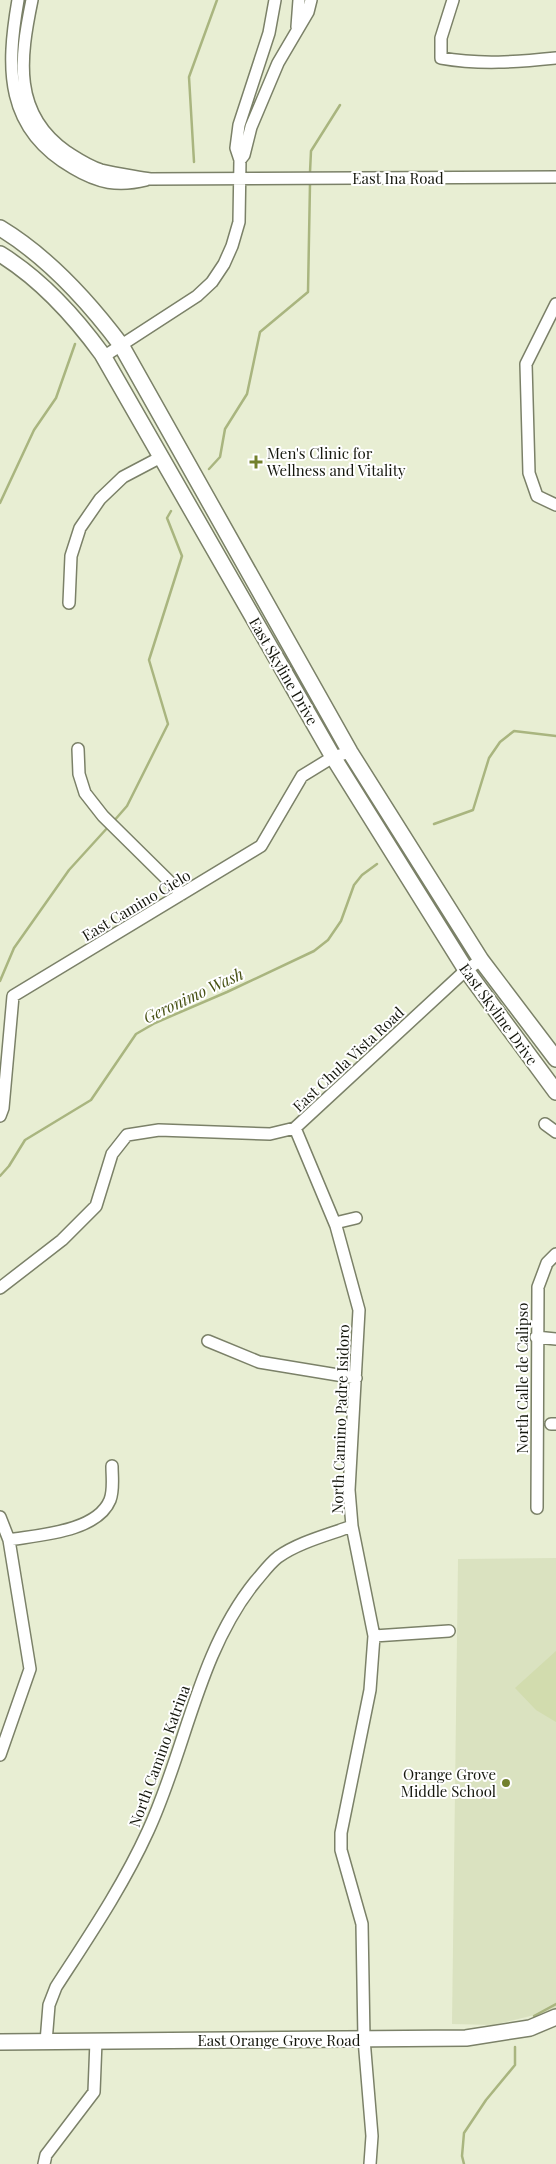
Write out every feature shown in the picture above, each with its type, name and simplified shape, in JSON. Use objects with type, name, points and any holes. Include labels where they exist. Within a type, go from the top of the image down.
[{"type":"main road","name":"East Skyline Drive","points":[[6,232],[74,288],[93,308],[121,345],[350,752],[481,960],[556,1059]]},
{"type":"main road","name":"East Skyline Drive","points":[[3,256],[45,290],[87,334],[103,357],[333,757],[466,970],[556,1092]]},
{"type":"main road","name":"East Orange Grove Road","points":[[0,2042],[466,2038],[530,2028],[556,2018]]},
{"type":"street","points":[[18,0],[11,71],[16,98],[29,129],[58,160],[97,180],[128,185],[150,179]]},
{"type":"street","points":[[32,0],[24,44],[22,70],[25,94],[43,132],[53,142],[83,163],[113,172],[150,179]]},
{"type":"street","points":[[103,357],[197,296],[212,282],[232,246],[239,222],[240,160],[236,148],[240,125],[269,33],[275,0]]},
{"type":"street","points":[[297,28],[299,0]]},
{"type":"street","points":[[240,160],[244,155],[251,127],[278,63],[308,12],[312,0]]},
{"type":"street","points":[[453,0],[441,38],[441,58],[468,63],[516,62],[556,58]]},
{"type":"street","name":"East Ina Road","points":[[150,179],[556,177]]},
{"type":"street","points":[[556,304],[526,364],[529,473],[537,496],[556,505]]},
{"type":"street","points":[[69,603],[71,556],[80,528],[100,499],[123,477],[161,457]]},
{"type":"street","points":[[78,749],[79,774],[85,793],[102,816],[182,894]]},
{"type":"street","name":"East Camino Cielo","points":[[0,1116],[3,1108],[13,996],[261,846],[302,776],[333,757],[350,752]]},
{"type":"street","name":"East Chula Vista Road","points":[[0,1288],[62,1240],[96,1206],[112,1154],[127,1135],[159,1130],[270,1134],[295,1128],[466,970],[481,960]]},
{"type":"street","points":[[545,1124],[556,1132]]},
{"type":"street","name":"North Camino Padre Isidoro","points":[[295,1128],[335,1223],[359,1310],[349,1490],[352,1526],[374,1636],[370,1690],[341,1833],[341,1850],[362,1924],[364,2039],[372,2136],[370,2164]]},
{"type":"street","points":[[335,1223],[356,1218]]},
{"type":"street","name":"North Calle de Calipso","points":[[537,1508],[536,1337],[538,1288],[547,1263],[556,1254]]},
{"type":"street","points":[[536,1337],[556,1339]]},
{"type":"street","points":[[208,1340],[259,1362],[356,1378]]},
{"type":"street","points":[[9,1540],[79,1527],[99,1516],[106,1508],[111,1497],[112,1466]]},
{"type":"street","points":[[0,1517],[9,1540],[30,1669],[0,1755]]},
{"type":"street","name":"North Camino Katrina","points":[[46,2042],[49,2005],[56,1987],[121,1886],[149,1830],[217,1643],[239,1603],[267,1567],[278,1557],[289,1550],[352,1526]]},
{"type":"street","points":[[374,1636],[449,1631]]},
{"type":"street","points":[[44,2164],[46,2155],[94,2092],[96,2041]]},
{"type":"shaded area","name":"Orange Grove Middle School","points":[[556,1558],[556,2008],[551,2011],[493,2025],[452,2024],[458,1559]]},
{"type":"shaded area","points":[[556,1651],[556,1722],[536,1710],[515,1688]]},
{"type":"waterway","points":[[194,162],[189,77],[217,0]]},
{"type":"waterway","points":[[310,172],[311,151],[340,105]]},
{"type":"waterway","points":[[209,469],[220,457],[225,429],[247,394],[260,332],[308,292],[310,184]]},
{"type":"waterway","points":[[0,503],[34,430],[56,398],[75,344]]},
{"type":"waterway","points":[[113,822],[127,806],[168,724],[149,660],[182,556],[167,518],[171,511]]},
{"type":"waterway","name":"Geronimo Wash","points":[[434,824],[473,810],[489,758],[500,742],[514,731],[556,736]]},
{"type":"waterway","points":[[0,981],[14,948],[69,870],[109,826]]},
{"type":"waterway","name":"Geronimo Wash","points":[[0,1176],[9,1166],[25,1140],[91,1100],[136,1034],[155,1023],[314,951],[328,940],[341,921],[354,885],[362,875],[377,864]]},
{"type":"waterway","points":[[534,2016],[556,2004]]},
{"type":"waterway","points":[[464,2164],[462,2156],[464,2133],[486,2100],[515,2065],[515,2047]]},
{"type":"place","name":"Men's Clinic for Wellness and Vitality","points":[[256,462]]},
{"type":"place","name":"Orange Grove Middle School","points":[[506,1783]]}]
